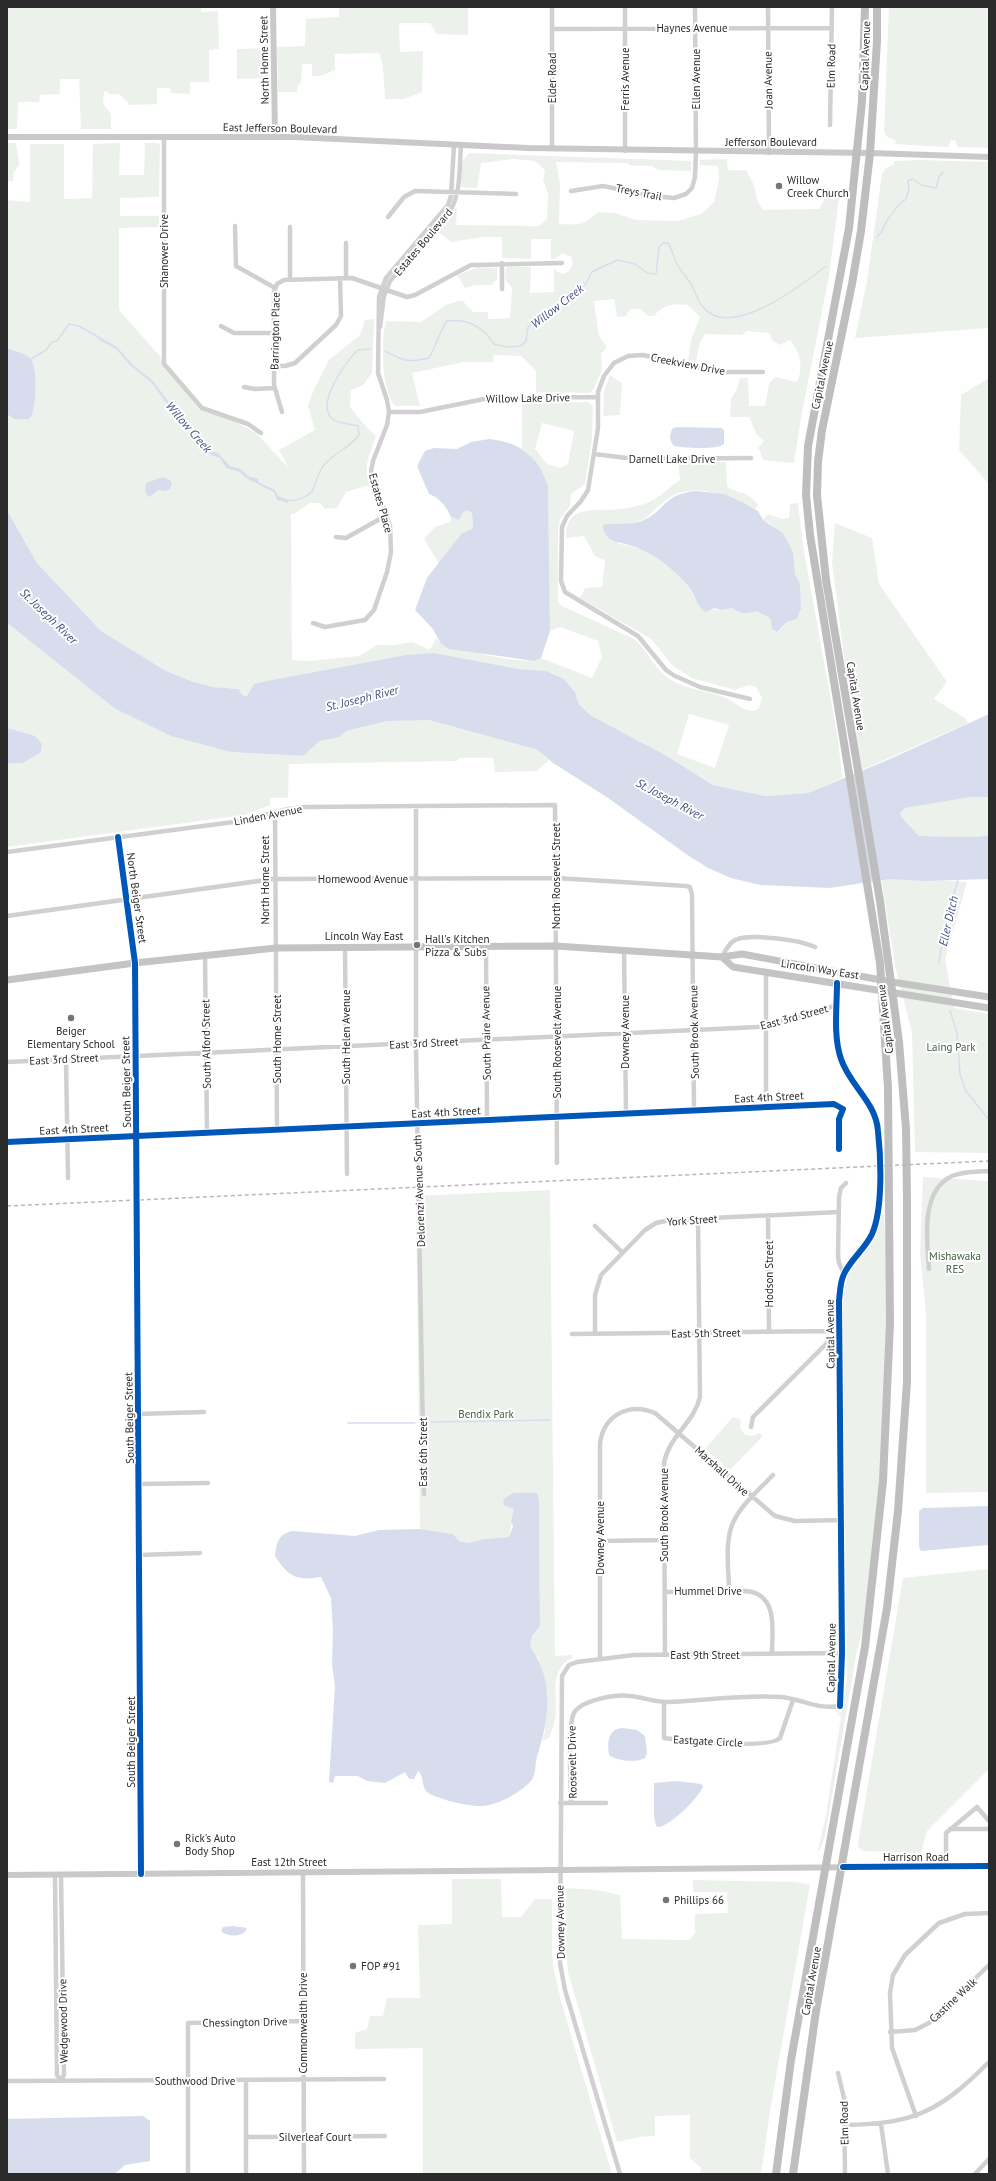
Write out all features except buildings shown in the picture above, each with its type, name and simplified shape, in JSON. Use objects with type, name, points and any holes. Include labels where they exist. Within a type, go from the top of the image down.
[{"type":"highway","name":"Capital Avenue","points":[[793,2174],[816,2011],[843,1867],[887,1608],[896,1539],[907,1382],[907,1199],[903,1080],[892,982],[878,890],[852,762],[810,535],[806,478],[810,428],[842,270],[858,153],[865,7]]},
{"type":"highway","name":"Capital Avenue","points":[[776,2174],[792,2060],[865,1647],[880,1525],[887,1430],[890,1323],[890,1141],[887,1053],[869,892],[823,560],[817,495],[818,462],[825,415],[852,284],[870,153],[877,41],[877,7]]},
{"type":"main road","name":"Lincoln Way East","points":[[7,980],[135,963],[276,948],[556,946],[722,957],[742,954],[880,980],[989,997]]},
{"type":"main road","name":"Lincoln Way East","points":[[722,957],[734,967],[989,1008]]},
{"type":"street","name":"North Home Street","points":[[273,7],[275,137]]},
{"type":"street","name":"Elder Road","points":[[552,7],[552,149]]},
{"type":"street","name":"Ferris Avenue","points":[[624,7],[625,151]]},
{"type":"street","name":"Ellen Avenue","points":[[695,7],[696,152]]},
{"type":"street","name":"Joan Avenue","points":[[768,7],[769,153]]},
{"type":"street","name":"Elm Road","points":[[830,125],[832,7]]},
{"type":"street","name":"Haynes Avenue","points":[[552,29],[768,27],[832,28]]},
{"type":"street","name":"East Jefferson Boulevard","points":[[7,137],[275,137],[552,149]]},
{"type":"street","name":"Shanower Drive","points":[[164,137],[164,364],[202,408],[248,424],[261,433]]},
{"type":"street","name":"Estates Boulevard","points":[[381,288],[389,274],[446,210],[451,192],[457,145]]},
{"type":"street","name":"Estates Boulevard","points":[[386,290],[390,281],[448,215],[454,205],[457,192],[457,145]]},
{"type":"street","name":"Jefferson Boulevard","points":[[552,149],[989,156]]},
{"type":"street","name":"Treys Trail","points":[[571,192],[603,186],[653,196],[679,197],[689,192],[693,186],[696,152]]},
{"type":"street","points":[[388,217],[402,198],[412,192],[516,194]]},
{"type":"street","points":[[234,226],[236,266],[275,288]]},
{"type":"street","points":[[290,227],[290,279]]},
{"type":"street","points":[[346,243],[346,278]]},
{"type":"street","points":[[502,263],[502,289]]},
{"type":"street","name":"Barrington Place","points":[[282,412],[274,388],[273,333],[275,288],[279,282],[290,279],[346,278],[355,279],[403,296],[412,296],[471,265],[502,263],[562,263]]},
{"type":"street","points":[[274,366],[285,366],[295,363],[336,325],[340,316],[340,278]]},
{"type":"street","name":"Estates Place","points":[[313,624],[325,627],[365,620],[373,612],[387,572],[391,552],[391,532],[371,471],[373,461],[387,425],[389,412],[387,400],[378,373],[379,297],[381,288]]},
{"type":"street","name":"Estates Place","points":[[379,331],[386,290]]},
{"type":"street","points":[[221,326],[234,333],[273,333]]},
{"type":"street","name":"Creekview Drive","points":[[597,397],[604,376],[614,363],[628,356],[644,355],[717,372],[763,372]]},
{"type":"street","points":[[244,387],[254,389],[274,388]]},
{"type":"street","points":[[597,397],[598,428],[588,490],[581,501],[567,516],[562,526],[561,580],[565,592],[638,636],[666,670],[675,676],[700,687],[750,699]]},
{"type":"street","name":"Willow Lake Drive","points":[[389,412],[420,412],[489,398],[597,397]]},
{"type":"street","name":"Darnell Lake Drive","points":[[594,454],[635,459],[751,458]]},
{"type":"street","points":[[336,537],[346,538],[387,516]]},
{"type":"street","name":"Linden Avenue","points":[[7,852],[241,821],[275,812],[305,807],[555,805]]},
{"type":"street","name":"North Roosevelt Street","points":[[555,805],[556,946]]},
{"type":"street","name":"Delorenzi Avenue South","points":[[416,806],[416,1043],[423,1411]]},
{"type":"street","name":"North Home Street","points":[[275,812],[276,948]]},
{"type":"street","name":"North Beiger Street","points":[[118,837],[135,963]]},
{"type":"street","name":"Homewood Avenue","points":[[7,916],[275,879],[556,878],[686,886],[692,890],[692,917]]},
{"type":"street","name":"South Brook Avenue","points":[[692,917],[694,1110]]},
{"type":"street","points":[[722,957],[730,944],[742,938],[797,941],[815,947]]},
{"type":"street","name":"South Praire Avenue","points":[[486,946],[487,1120]]},
{"type":"street","name":"South Roosevelt Avenue","points":[[556,946],[557,1163]]},
{"type":"street","name":"South Helen Avenue","points":[[346,947],[347,1174]]},
{"type":"street","name":"South Home Street","points":[[276,948],[277,1130]]},
{"type":"street","name":"Downey Avenue","points":[[624,950],[626,1114]]},
{"type":"street","name":"South Alford Street","points":[[206,955],[207,1133]]},
{"type":"street","name":"South Beiger Street","points":[[135,963],[141,1874]]},
{"type":"street","points":[[766,972],[766,1107]]},
{"type":"street","name":"Capital Avenue","points":[[793,1700],[812,1705],[832,1707],[840,1706],[842,1653],[842,1520],[839,1301],[844,1274],[865,1245],[876,1225],[879,1205],[878,1130],[872,1108],[846,1072],[841,1059],[838,1048],[837,983]]},
{"type":"street","name":"East 3rd Street","points":[[7,1062],[625,1034],[765,1026],[838,1005]]},
{"type":"street","points":[[66,1059],[66,1139],[68,1178]]},
{"type":"street","name":"East 4th Street","points":[[7,1142],[834,1104],[843,1108],[839,1119],[839,1149]]},
{"type":"street","points":[[929,1269],[928,1214],[933,1196],[942,1183],[952,1176],[966,1172],[989,1171]]},
{"type":"street","points":[[844,1274],[839,1263],[838,1256],[841,1188],[846,1183]]},
{"type":"street","name":"York Street","points":[[595,1333],[596,1287],[601,1275],[644,1230],[656,1223],[670,1220],[698,1218],[839,1212]]},
{"type":"street","name":"Hodson Street","points":[[768,1215],[769,1332]]},
{"type":"street","name":"South Brook Avenue","points":[[665,1655],[664,1463],[670,1445],[695,1414],[699,1401],[698,1218]]},
{"type":"street","points":[[596,1226],[622,1252]]},
{"type":"street","points":[[751,1427],[754,1417],[839,1331]]},
{"type":"street","name":"East 5th Street","points":[[572,1334],[839,1331]]},
{"type":"street","name":"Marshall Drive","points":[[610,1420],[626,1410],[642,1409],[655,1413],[769,1512],[781,1518],[795,1521],[842,1520]]},
{"type":"street","name":"East 6th Street","points":[[423,1411],[424,1494]]},
{"type":"street","points":[[138,1414],[204,1412]]},
{"type":"street","name":"Downey Avenue","points":[[600,1659],[600,1443],[604,1427],[610,1420]]},
{"type":"street","points":[[729,1591],[729,1542],[731,1528],[738,1514],[773,1474]]},
{"type":"street","points":[[139,1484],[208,1483]]},
{"type":"street","points":[[600,1541],[664,1540]]},
{"type":"street","points":[[139,1555],[200,1553]]},
{"type":"street","name":"Hummel Drive","points":[[665,1592],[753,1592],[768,1603],[772,1615],[772,1654]]},
{"type":"street","name":"East 9th Street","points":[[569,1665],[577,1662],[600,1659],[665,1655],[842,1653]]},
{"type":"street","name":"Downey Avenue","points":[[569,1665],[562,1676],[561,1682],[559,1870],[560,1963],[565,1990],[620,2174]]},
{"type":"street","name":"Roosevelt Drive","points":[[606,1803],[572,1803],[571,1722],[578,1707],[588,1702],[626,1695],[664,1702]]},
{"type":"street","points":[[664,1702],[726,1697],[778,1697],[793,1700]]},
{"type":"street","name":"Eastgate Circle","points":[[664,1702],[664,1738],[717,1743],[766,1743],[776,1741],[780,1738],[793,1700]]},
{"type":"street","points":[[560,1803],[572,1803]]},
{"type":"street","points":[[946,1866],[946,1833],[977,1807],[989,1821]]},
{"type":"street","points":[[950,1829],[989,1828]]},
{"type":"street","name":"Harrison Road","points":[[571,1870],[989,1866]]},
{"type":"street","name":"East 12th Street","points":[[7,1875],[571,1870]]},
{"type":"street","name":"Commonwealth Drive","points":[[303,1872],[304,2174]]},
{"type":"street","name":"Wedgewood Drive","points":[[58,1875],[57,2074],[61,2080]]},
{"type":"street","points":[[916,2116],[895,2062],[890,2032],[891,1982],[896,1968],[905,1955],[934,1927],[947,1918],[965,1914],[989,1913]]},
{"type":"street","name":"Castine Walk","points":[[890,2032],[915,2030],[928,2023],[989,1965]]},
{"type":"street","name":"Chessington Drive","points":[[188,2080],[188,2023],[303,2021]]},
{"type":"street","points":[[844,2125],[882,2124],[916,2116],[949,2099],[989,2062]]},
{"type":"street","name":"Elm Road","points":[[838,2073],[844,2098],[845,2174]]},
{"type":"street","name":"Southwood Drive","points":[[7,2081],[384,2079]]},
{"type":"street","points":[[188,2080],[188,2174]]},
{"type":"street","points":[[246,2080],[246,2174]]},
{"type":"street","points":[[882,2124],[888,2174]]},
{"type":"street","name":"Silverleaf Court","points":[[246,2137],[385,2136]]},
{"type":"street","points":[[975,2174],[989,2159]]},
{"type":"green space","points":[[7,7],[201,7],[201,12],[218,11],[219,49],[209,50],[209,82],[190,82],[190,94],[171,93],[170,88],[157,88],[157,104],[130,105],[119,94],[110,94],[104,91],[103,104],[111,114],[111,129],[81,129],[79,79],[60,79],[60,94],[40,95],[39,102],[18,102],[17,129],[7,129]]},
{"type":"green space","points":[[339,7],[468,7],[468,35],[437,34],[430,23],[399,23],[400,52],[423,51],[422,92],[404,99],[385,99],[383,66],[379,53],[335,54],[335,70],[320,76],[312,76],[312,64],[302,64],[301,83],[298,85],[297,92],[278,92],[277,47],[305,46],[306,19],[339,17]]},
{"type":"green space","points":[[889,7],[989,7],[989,148],[957,147],[956,141],[951,140],[948,147],[895,144],[896,141],[886,136],[884,130]]},
{"type":"green space","points":[[269,48],[269,78],[237,79],[237,49]]},
{"type":"green space","points":[[7,143],[16,143],[19,165],[13,173],[13,181],[7,181]]},
{"type":"green space","points":[[120,143],[119,175],[144,175],[145,143],[157,143],[160,145],[159,197],[120,198],[120,216],[159,216],[159,227],[119,228],[119,310],[159,355],[165,368],[200,406],[228,418],[256,433],[289,468],[279,450],[315,430],[308,406],[314,389],[329,360],[360,335],[365,320],[374,319],[372,373],[363,385],[351,390],[350,407],[368,429],[376,436],[367,465],[370,485],[346,492],[337,508],[325,509],[320,503],[310,503],[294,514],[291,514],[292,660],[310,661],[359,656],[377,645],[395,645],[412,642],[428,649],[431,648],[436,638],[441,644],[507,659],[532,660],[541,658],[592,678],[602,657],[598,641],[560,627],[550,631],[548,486],[527,452],[522,449],[522,402],[589,402],[593,407],[592,440],[585,484],[571,494],[570,506],[560,519],[558,529],[558,602],[562,606],[634,639],[639,643],[663,674],[675,682],[724,697],[742,708],[749,711],[754,711],[759,708],[762,698],[756,687],[749,685],[735,690],[692,678],[673,666],[651,639],[580,598],[585,588],[602,587],[605,560],[595,556],[584,536],[566,538],[567,527],[571,519],[584,511],[627,508],[652,501],[680,480],[678,463],[726,462],[727,486],[754,500],[758,505],[755,509],[736,500],[713,493],[689,491],[679,493],[669,498],[644,519],[638,522],[622,524],[610,523],[619,544],[640,549],[659,559],[668,566],[690,589],[700,608],[721,610],[732,608],[738,612],[756,611],[770,618],[772,629],[781,629],[787,622],[797,619],[801,611],[801,600],[792,564],[782,539],[771,524],[763,520],[768,514],[782,519],[789,518],[790,504],[798,503],[803,546],[838,739],[842,778],[808,793],[765,796],[713,785],[665,755],[590,715],[579,704],[575,692],[564,679],[546,671],[519,669],[434,653],[404,655],[266,681],[254,685],[247,696],[242,695],[239,689],[213,687],[191,681],[166,671],[101,631],[37,563],[7,510],[7,200],[30,202],[30,144],[64,144],[64,199],[92,198],[93,144]],"holes":[[[542,423],[574,431],[568,464],[560,468],[547,464],[535,449]],[[689,714],[729,725],[715,768],[677,754]]]},
{"type":"green space","points":[[469,153],[691,161],[691,171],[658,170],[652,166],[631,166],[627,163],[556,162],[560,183],[559,224],[584,222],[589,220],[598,212],[615,213],[636,220],[678,221],[701,214],[714,202],[719,179],[718,166],[699,165],[700,160],[727,159],[728,170],[746,170],[754,185],[757,200],[763,210],[819,209],[826,196],[839,198],[829,276],[802,412],[794,463],[763,460],[758,448],[764,441],[757,435],[749,417],[730,417],[731,399],[737,389],[740,378],[748,378],[749,406],[765,406],[769,384],[775,377],[797,382],[800,371],[800,360],[790,340],[779,345],[772,340],[769,333],[747,331],[742,335],[705,334],[700,342],[696,362],[688,360],[691,340],[700,317],[688,305],[665,307],[654,316],[648,316],[640,309],[630,309],[626,316],[617,317],[614,299],[594,301],[599,336],[607,347],[601,354],[602,369],[593,390],[589,393],[536,392],[536,371],[521,356],[494,355],[493,362],[464,362],[412,373],[420,406],[395,406],[390,399],[387,389],[383,365],[383,340],[386,321],[421,322],[446,305],[462,300],[473,312],[488,312],[488,319],[510,318],[512,290],[511,286],[505,280],[506,269],[508,267],[531,267],[530,293],[554,292],[554,267],[557,272],[564,274],[570,270],[573,263],[571,257],[563,253],[554,259],[551,259],[551,239],[531,239],[531,259],[502,258],[502,237],[483,237],[451,242],[437,231],[448,219],[455,208],[457,209],[456,225],[539,226],[547,219],[548,194],[543,180],[545,170],[535,161],[513,159],[481,163],[477,188],[462,187],[462,162]]},
{"type":"green space","points":[[919,160],[989,162],[989,328],[855,338],[867,281],[882,174],[885,169],[894,164],[894,161]]},
{"type":"green space","points":[[479,267],[497,268],[497,279],[492,285],[475,285],[465,288],[457,275]]},
{"type":"green space","points":[[610,375],[622,383],[620,415],[603,416],[604,391]]},
{"type":"green space","points":[[989,378],[989,484],[959,450],[961,395]]},
{"type":"green space","points":[[467,510],[472,513],[473,528],[461,534],[439,563],[424,539],[435,527],[450,522],[451,517],[459,520],[463,513]]},
{"type":"green space","points":[[835,523],[872,538],[879,584],[947,682],[934,699],[965,718],[968,723],[862,770],[845,665],[832,562]]},
{"type":"green space","points":[[7,623],[114,708],[231,752],[303,756],[320,741],[340,737],[346,731],[387,721],[429,720],[538,750],[549,760],[537,771],[495,772],[493,758],[459,758],[457,761],[289,764],[288,798],[270,798],[270,805],[244,815],[7,847]]},
{"type":"green space","points":[[971,797],[989,797],[989,835],[975,837],[919,836],[901,818],[900,812],[905,808]]},
{"type":"green space","name":"Laing Park","points":[[881,877],[967,882],[945,959],[954,1008],[989,1014],[989,1153],[915,1152],[912,1032],[895,966]]},
{"type":"green space","name":"Mishawaka RES","points":[[923,1177],[989,1181],[989,1492],[926,1493],[926,1314],[920,1253]]},
{"type":"green space","name":"Bendix Park","points":[[550,1190],[555,1656],[572,1655],[572,1658],[564,1663],[559,1670],[556,1685],[555,1722],[549,1738],[542,1741],[545,1731],[539,1659],[530,1646],[532,1636],[540,1626],[539,1499],[537,1493],[513,1493],[506,1506],[514,1509],[509,1537],[484,1539],[469,1543],[459,1541],[453,1534],[420,1529],[416,1196]]},
{"type":"green space","points":[[882,1214],[884,1214],[886,1266],[886,1370],[884,1422],[875,1526],[863,1630],[857,1650],[825,1836],[819,1852],[818,1850],[826,1815],[841,1717],[832,1709],[837,1713],[842,1712],[847,1677],[842,1299],[848,1275],[872,1243]]},
{"type":"green space","points":[[733,1417],[741,1420],[740,1428],[745,1435],[752,1436],[759,1433],[763,1436],[730,1470],[705,1449]]},
{"type":"green space","points":[[989,1569],[989,1769],[927,1831],[921,1853],[863,1851],[859,1848],[858,1843],[903,1578]]},
{"type":"green space","points":[[452,1879],[501,1879],[502,1917],[521,1917],[535,1899],[552,1899],[552,1954],[554,1970],[561,2001],[612,2174],[423,2174],[423,2048],[355,2049],[355,2033],[367,2029],[370,2016],[383,2016],[387,1998],[420,1998],[418,1925],[452,1924]]},
{"type":"green space","points":[[693,1880],[796,1882],[810,1885],[771,2105],[761,2174],[700,2174],[701,2168],[690,2158],[690,2115],[655,2116],[655,2136],[639,2137],[617,2142],[568,1972],[565,1944],[566,1888],[597,1890],[620,1895],[622,1939],[689,1940],[695,1933],[695,1914],[728,1913],[727,1892],[693,1892]]},
{"type":"water","points":[[99,337],[117,347],[133,365],[153,381],[178,414],[186,420],[191,428],[200,433],[203,440],[212,451],[219,454],[230,466],[241,469],[248,476],[258,479],[258,482],[275,490],[278,496],[288,500],[288,503],[277,500],[274,492],[246,478],[240,472],[226,468],[220,458],[211,455],[202,445],[196,434],[191,433],[182,420],[176,417],[152,383],[130,365],[116,349],[98,339]]},
{"type":"water","points":[[7,348],[25,355],[30,358],[33,363],[36,389],[34,408],[29,419],[14,419],[7,414]]},
{"type":"water","points":[[673,428],[722,428],[724,430],[724,444],[708,448],[674,446],[670,440],[670,435]]},
{"type":"water","points":[[489,439],[510,443],[526,452],[539,466],[548,486],[550,631],[541,658],[534,661],[449,649],[441,644],[433,629],[415,610],[427,578],[461,534],[473,528],[472,513],[467,510],[463,513],[459,520],[451,517],[442,503],[429,494],[417,466],[425,451],[434,448],[457,449],[471,442]]},
{"type":"water","points":[[163,477],[170,480],[172,483],[170,489],[165,491],[158,490],[150,497],[148,496],[145,491],[146,483]]},
{"type":"water","points":[[696,491],[724,494],[742,502],[758,511],[763,520],[783,533],[793,552],[795,574],[800,584],[801,609],[797,619],[787,622],[777,632],[772,629],[770,618],[756,611],[744,613],[732,608],[721,610],[714,608],[706,612],[698,604],[688,585],[668,566],[642,550],[609,538],[604,531],[603,525],[635,523],[641,521],[653,515],[671,498],[677,495]]},
{"type":"water","name":"St. Joseph River","points":[[7,510],[37,563],[101,631],[166,671],[191,681],[213,687],[239,689],[242,695],[247,696],[254,684],[266,681],[405,655],[434,653],[519,669],[546,671],[564,679],[575,692],[579,704],[590,715],[665,755],[713,785],[765,796],[808,793],[890,759],[989,714],[989,797],[971,797],[905,808],[900,813],[902,818],[919,836],[975,837],[989,835],[989,879],[924,881],[889,879],[830,888],[760,885],[731,878],[708,868],[686,854],[608,798],[553,763],[538,750],[429,720],[387,721],[346,731],[340,737],[320,741],[303,756],[231,752],[171,736],[114,708],[7,623]]},
{"type":"water","points":[[7,728],[35,736],[42,744],[41,752],[23,763],[7,763]]},
{"type":"water","points":[[513,1493],[537,1493],[539,1499],[540,1626],[532,1636],[530,1646],[543,1673],[546,1687],[547,1714],[533,1778],[525,1787],[513,1795],[495,1803],[483,1806],[459,1803],[442,1799],[430,1794],[425,1789],[418,1771],[414,1779],[409,1779],[405,1772],[385,1783],[367,1781],[358,1776],[335,1776],[333,1783],[329,1782],[335,1686],[332,1665],[333,1630],[331,1598],[321,1577],[299,1578],[289,1573],[285,1569],[275,1556],[279,1539],[284,1534],[293,1531],[355,1536],[379,1530],[420,1529],[453,1534],[459,1541],[469,1543],[484,1539],[509,1537],[513,1526],[511,1521],[514,1509],[504,1505],[503,1500]]},
{"type":"water","points":[[989,1506],[989,1545],[921,1551],[919,1546],[919,1511],[923,1508]]},
{"type":"water","points":[[623,1728],[637,1730],[645,1736],[647,1753],[645,1758],[641,1760],[627,1761],[616,1759],[609,1755],[608,1745],[611,1734],[618,1729]]},
{"type":"water","points":[[677,1781],[701,1784],[703,1786],[701,1791],[684,1811],[663,1826],[658,1827],[656,1826],[654,1816],[654,1783]]},
{"type":"water","points":[[233,1926],[247,1928],[243,1934],[235,1936],[221,1931],[223,1927]]},
{"type":"water","points":[[143,2116],[150,2121],[150,2161],[125,2165],[115,2174],[7,2174],[7,2119]]},
{"type":"waterway","name":"Willow Creek","points":[[877,237],[881,233],[893,212],[906,199],[909,189],[908,181],[913,179],[921,185],[936,188],[939,177],[943,172]]},
{"type":"waterway","name":"Willow Creek","points":[[385,351],[410,361],[429,358],[447,321],[455,320],[468,322],[480,328],[494,344],[507,347],[521,346],[526,341],[528,327],[551,312],[573,291],[585,285],[592,272],[618,260],[635,264],[647,273],[656,274],[659,247],[663,243],[668,243],[676,262],[691,285],[701,305],[715,316],[730,318],[747,314],[766,306],[784,296],[826,266]]},
{"type":"waterway","name":"Willow Creek","points":[[31,359],[46,350],[52,342],[57,341],[69,324],[79,326],[100,338]]},
{"type":"waterway","name":"Willow Creek","points":[[286,500],[297,500],[310,493],[314,488],[323,466],[352,443],[359,435],[358,426],[334,420],[329,413],[327,405],[329,395],[334,384],[346,364],[358,350],[370,349]]},
{"type":"waterway","name":"Eller Ditch","points":[[939,963],[945,924],[958,880]]},
{"type":"waterway","name":"Eller Ditch","points":[[950,1011],[957,1033],[960,1074],[966,1091],[989,1120]]},
{"type":"waterway","points":[[431,1422],[550,1420]]},
{"type":"waterway","points":[[348,1423],[415,1423]]},
{"type":"railway","points":[[7,1206],[989,1161]]},
{"type":"cycle path","points":[[118,837],[135,963],[141,1874]]},
{"type":"cycle path","points":[[837,983],[836,1031],[841,1059],[850,1078],[873,1111],[878,1131],[880,1169],[880,1198],[876,1224],[866,1244],[844,1274],[839,1301],[842,1653],[840,1706]]},
{"type":"cycle path","points":[[7,1142],[834,1104],[843,1109],[839,1119],[839,1149]]},
{"type":"cycle path","points":[[843,1867],[989,1866]]},
{"type":"place","name":"Willow Creek Church","points":[[779,186]]},
{"type":"place","name":"Hall's Kitchen Pizza & Subs","points":[[417,945]]},
{"type":"place","name":"Beiger Elementary School","points":[[71,1018]]},
{"type":"place","name":"Rick's Auto Body Shop","points":[[177,1844]]},
{"type":"place","name":"Phillips 66","points":[[666,1900]]},
{"type":"place","name":"FOP #91","points":[[353,1966]]}]
